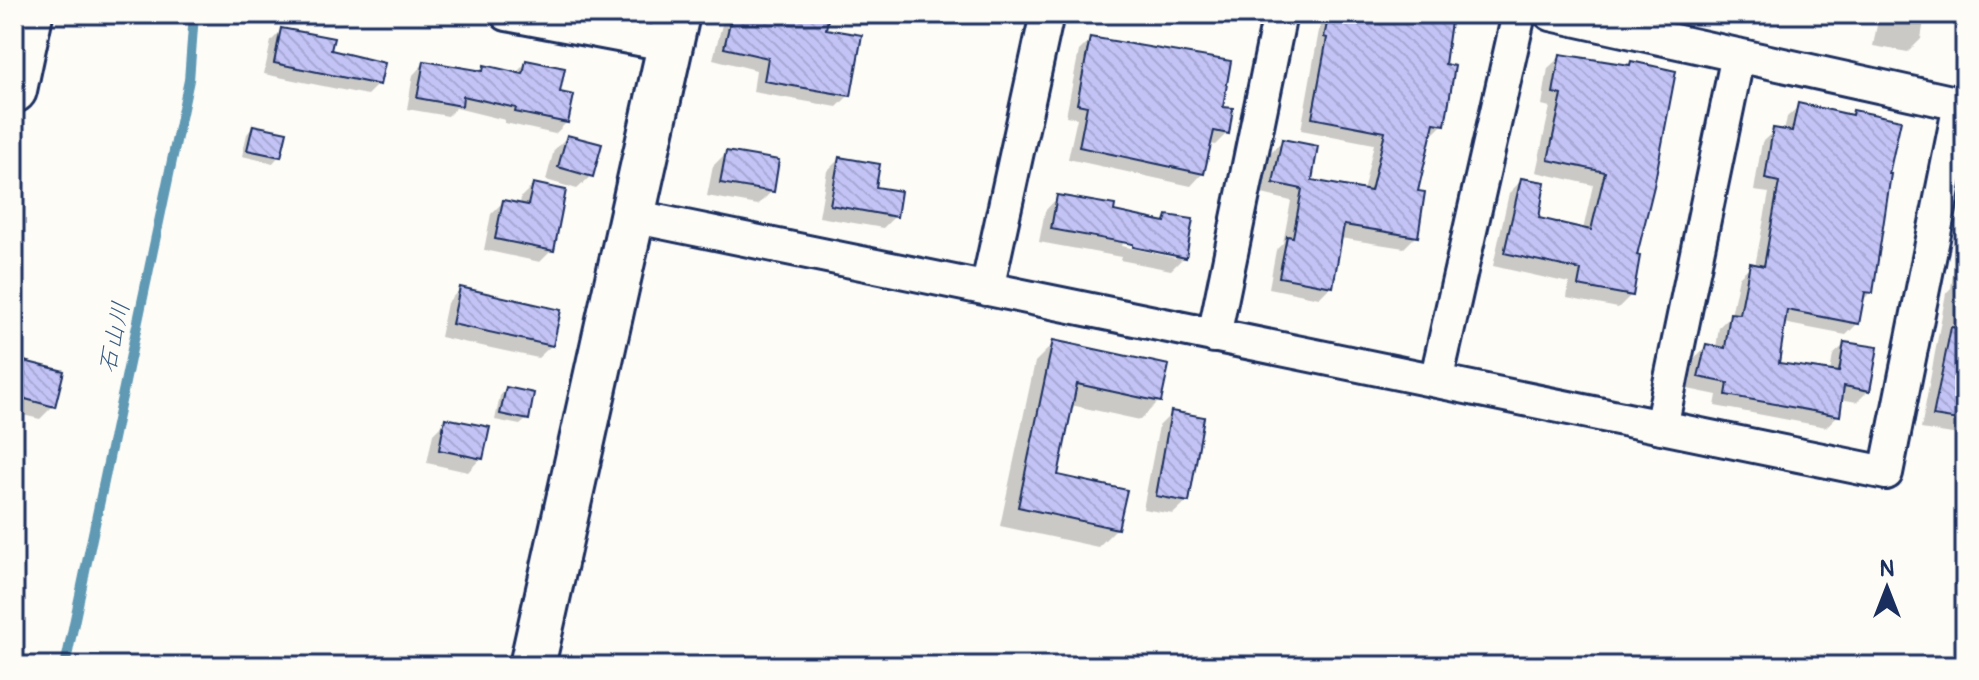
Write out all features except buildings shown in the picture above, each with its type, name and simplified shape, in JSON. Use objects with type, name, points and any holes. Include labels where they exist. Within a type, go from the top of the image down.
[{"type":"street","points":[[14,90],[30,14]]},
{"type":"street","points":[[507,14],[674,29],[532,666]]},
{"type":"street","points":[[987,289],[1047,14]]},
{"type":"street","points":[[1214,336],[1280,14]]},
{"type":"street","points":[[1436,381],[1519,14]]},
{"type":"street","points":[[632,216],[1886,473],[1960,104],[1551,14]]},
{"type":"street","points":[[1661,427],[1738,55]]},
{"type":"waterway","name":"石山川","points":[[65,666],[189,80],[194,14]]}]
